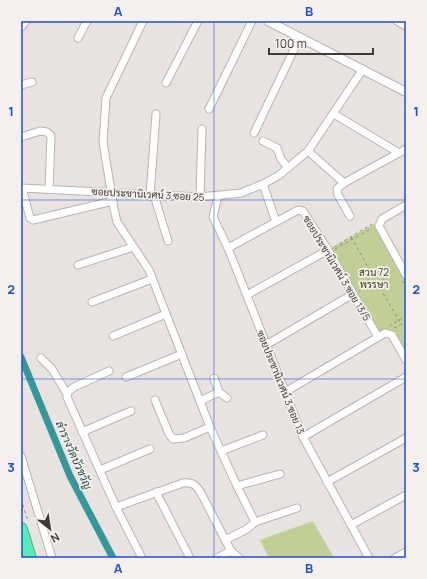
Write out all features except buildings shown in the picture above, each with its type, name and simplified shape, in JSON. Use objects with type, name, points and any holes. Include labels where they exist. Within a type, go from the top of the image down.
[{"type":"highway","points":[[21,529],[30,558]]},
{"type":"street","points":[[21,27],[26,21]]},
{"type":"street","points":[[78,38],[87,21]]},
{"type":"street","points":[[143,21],[106,98],[103,142],[117,222],[132,247],[146,265],[210,427],[255,522]]},
{"type":"street","points":[[166,84],[198,21]]},
{"type":"street","points":[[209,109],[252,21]]},
{"type":"street","points":[[268,21],[406,92]]},
{"type":"street","points":[[398,21],[406,26]]},
{"type":"street","points":[[254,132],[300,37]]},
{"type":"street","name":"ซอยประชานิเวศน์ 3 ซอย 25","points":[[21,188],[112,192],[152,196],[200,197],[241,193],[263,184],[288,168],[308,151],[363,70]]},
{"type":"street","points":[[21,85],[32,82]]},
{"type":"street","points":[[156,114],[152,196],[168,241]]},
{"type":"street","points":[[334,114],[399,153]]},
{"type":"street","points":[[200,197],[202,129]]},
{"type":"street","points":[[21,137],[40,131],[47,132],[51,136],[49,189]]},
{"type":"street","points":[[263,141],[277,148],[281,159],[288,168]]},
{"type":"street","points":[[350,216],[336,192],[344,183],[406,149]]},
{"type":"street","points":[[308,151],[344,183]]},
{"type":"street","points":[[263,184],[276,222]]},
{"type":"street","points":[[21,188],[31,220],[113,201]]},
{"type":"street","name":"ซอยประชานิเวศน์ 3 ซอย 13","points":[[218,196],[213,217],[228,248],[303,437],[369,558]]},
{"type":"street","points":[[402,275],[401,266],[379,226],[382,219],[406,205]]},
{"type":"street","name":"ซอยประชานิเวศน์ 3 ซอย 13/5","points":[[228,248],[298,210],[303,211],[330,250],[378,337]]},
{"type":"street","points":[[78,265],[132,247]]},
{"type":"street","points":[[247,295],[330,250]]},
{"type":"street","points":[[92,302],[152,279]]},
{"type":"street","points":[[266,345],[353,294]]},
{"type":"street","points":[[113,336],[166,314]]},
{"type":"street","points":[[285,392],[378,337],[389,333],[394,337],[406,360]]},
{"type":"street","points":[[126,377],[182,354]]},
{"type":"street","points":[[41,358],[52,369],[67,394],[82,432],[116,507],[142,558]]},
{"type":"street","points":[[67,394],[74,387],[109,371]]},
{"type":"street","points":[[303,437],[406,377]]},
{"type":"street","points":[[214,378],[219,392],[227,398]]},
{"type":"street","points":[[200,401],[219,392]]},
{"type":"street","points":[[155,400],[168,434],[173,439],[184,438],[210,427]]},
{"type":"street","points":[[82,432],[131,410]]},
{"type":"street","points":[[221,451],[263,435]]},
{"type":"street","points":[[327,482],[406,438]]},
{"type":"street","points":[[100,470],[150,449]]},
{"type":"street","points":[[21,456],[52,558]]},
{"type":"street","points":[[237,486],[280,474]]},
{"type":"street","points":[[116,507],[183,483],[192,482],[197,486],[231,551],[239,558]]},
{"type":"street","points":[[156,492],[190,558]]},
{"type":"street","points":[[351,525],[406,495]]},
{"type":"street","points":[[226,540],[243,531],[255,522],[297,508]]},
{"type":"street","points":[[217,558],[231,551]]},
{"type":"street","points":[[395,558],[406,552]]},
{"type":"path","points":[[330,250],[374,224]]},
{"type":"path","points":[[330,250],[372,228]]},
{"type":"path","points":[[351,237],[372,274]]},
{"type":"path","points":[[383,277],[401,266]]},
{"type":"path","points":[[372,274],[378,274],[383,277]]},
{"type":"path","points":[[369,285],[368,280],[372,274]]},
{"type":"path","points":[[402,275],[406,288]]},
{"type":"path","points":[[380,288],[384,282],[383,277]]},
{"type":"path","points":[[353,294],[369,285]]},
{"type":"path","points":[[369,285],[375,289],[380,288]]},
{"type":"path","points":[[380,288],[401,324]]},
{"type":"path","points":[[385,329],[406,316]]},
{"type":"path","points":[[390,330],[406,322]]},
{"type":"green space","name":"สวน 72 พรรษา","points":[[374,224],[406,279],[406,359],[390,331],[377,338],[328,250]]},
{"type":"green space","points":[[313,521],[334,558],[269,558],[260,540]]},
{"type":"waterway","name":"ลำรางวัดบัวขวัญ","points":[[21,357],[70,476],[113,558]]}]
